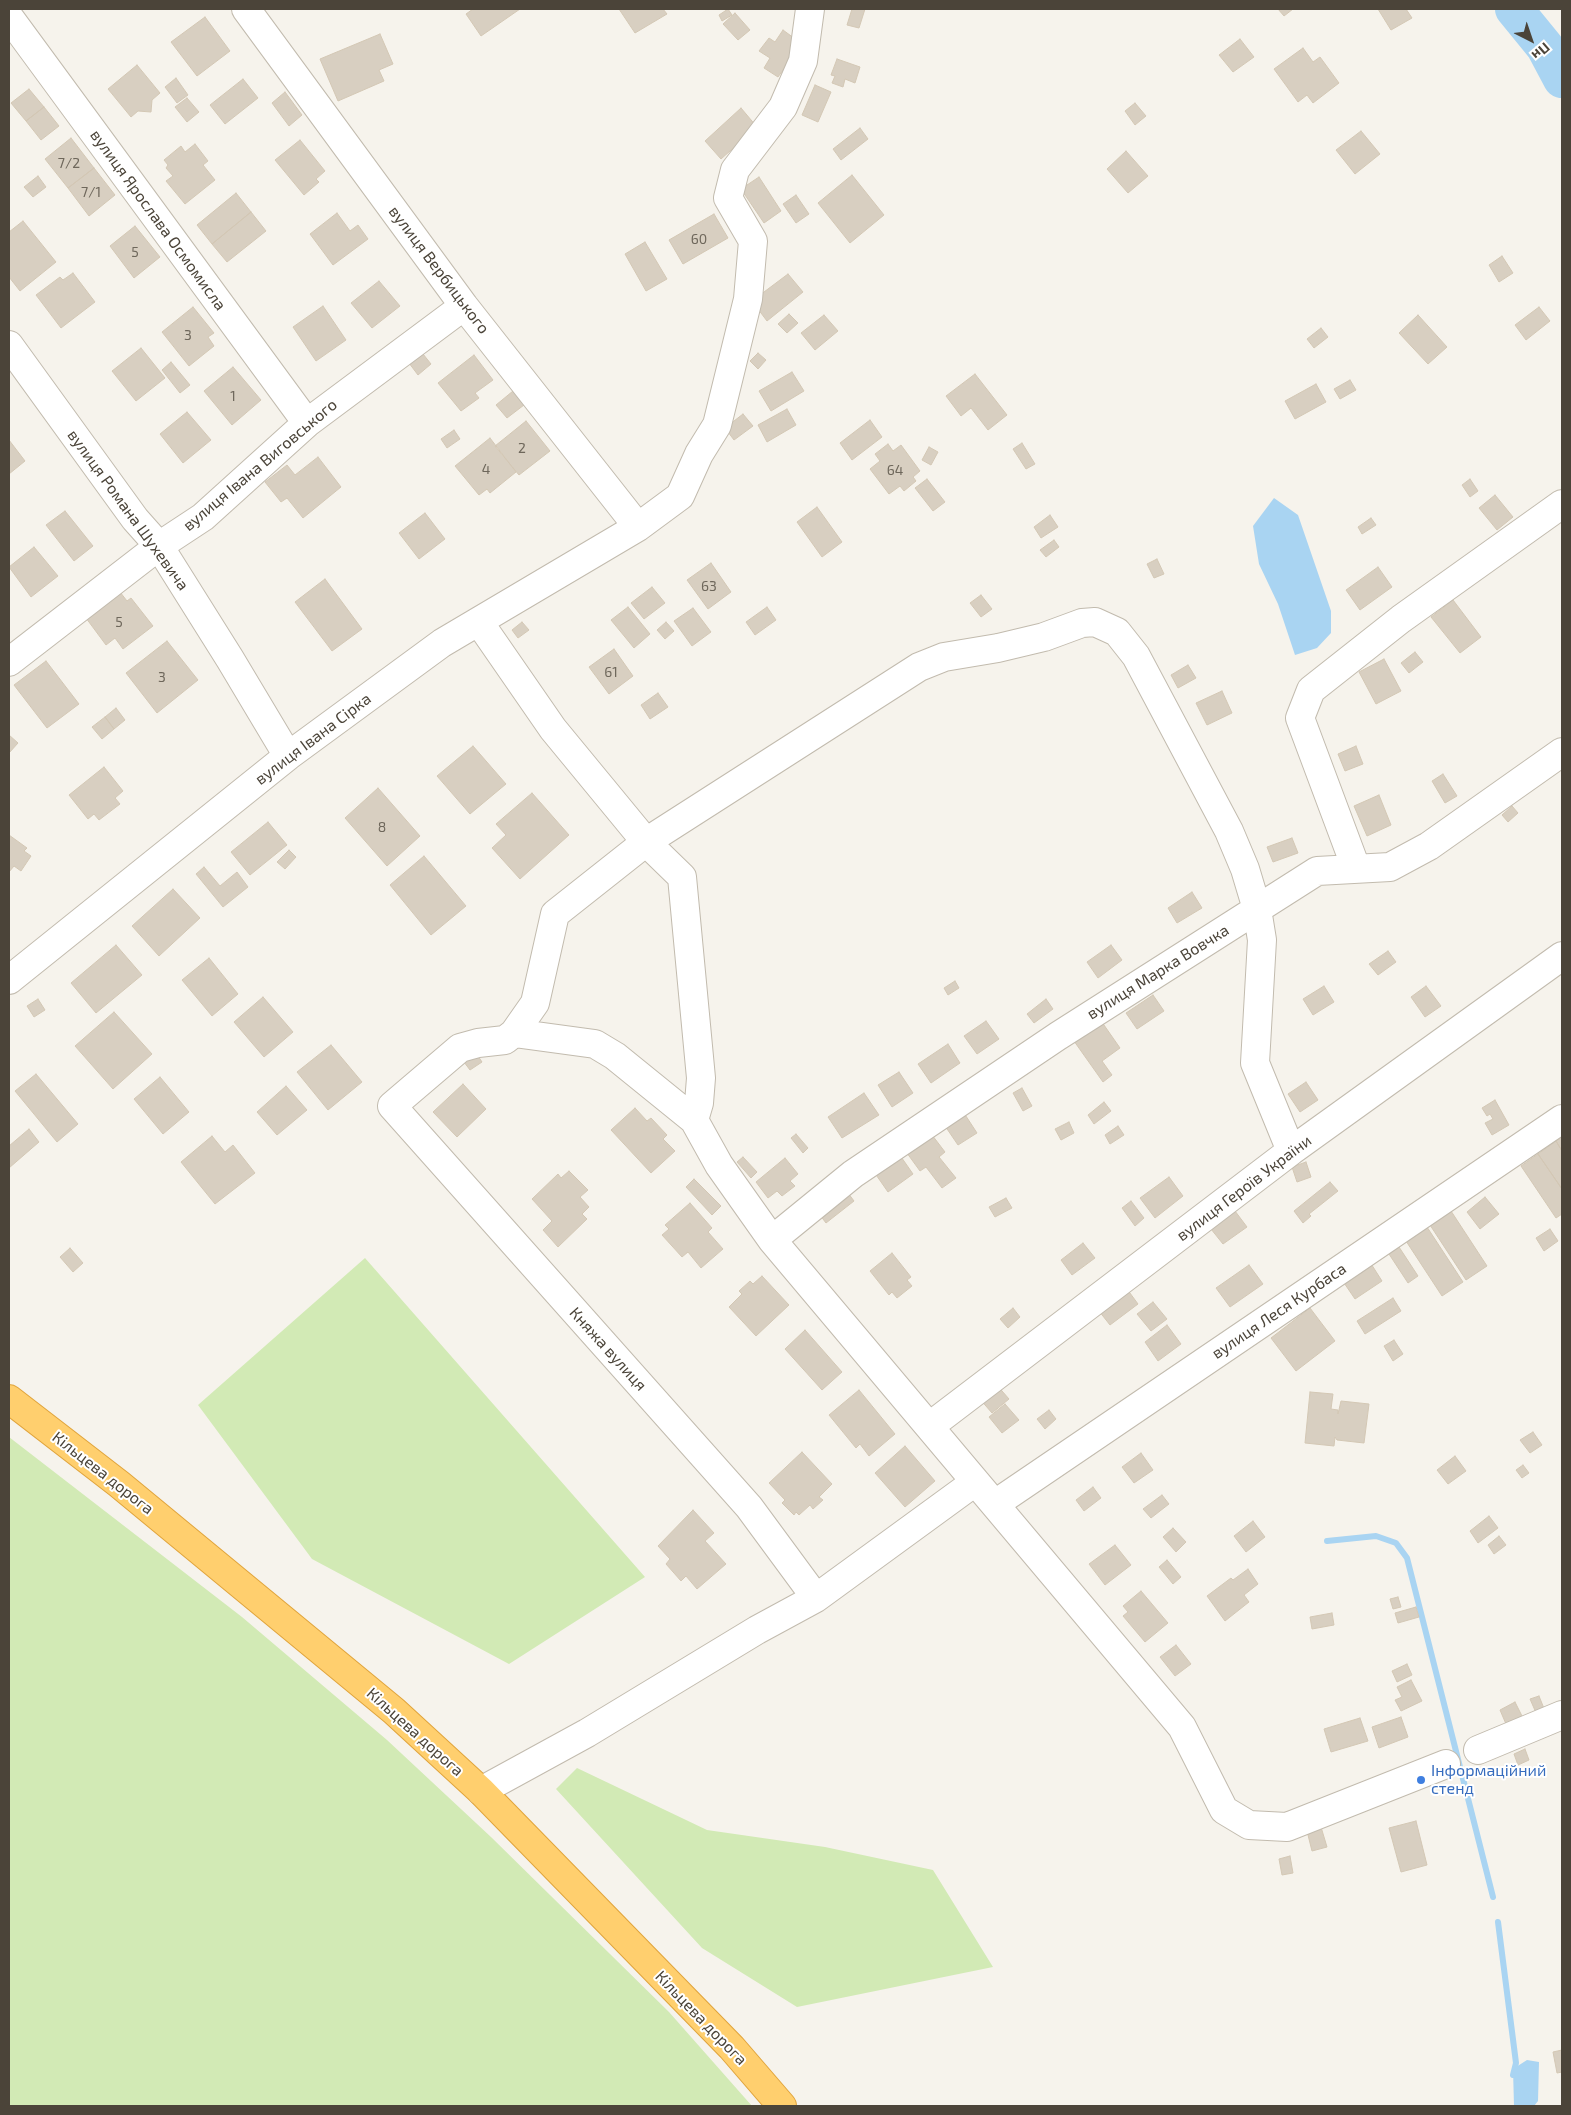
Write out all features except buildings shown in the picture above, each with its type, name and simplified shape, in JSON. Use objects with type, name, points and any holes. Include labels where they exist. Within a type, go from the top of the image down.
[{"type":"highway","name":"Кільцева дорога","points":[[9,1399],[119,1484],[394,1711],[481,1790],[732,2048],[782,2106]]},
{"type":"street","name":"вулиця Вербицького","points":[[246,9],[464,306],[638,527]]},
{"type":"street","name":"вулиця Івана Сірка","points":[[9,980],[288,756],[442,643],[638,527],[680,496],[699,454],[717,425],[748,299],[753,241],[728,198],[735,170],[783,106],[804,61],[810,9]]},
{"type":"street","name":"вулиця Ярослава Осмомисла","points":[[9,17],[307,423]]},
{"type":"street","name":"вулиця Івана Виговського","points":[[9,662],[159,546],[204,517],[307,423],[464,306]]},
{"type":"street","name":"вулиця Романа Шухевича","points":[[9,345],[135,519],[159,546],[288,756]]},
{"type":"street","points":[[1356,868],[1300,718],[1311,690],[1401,619],[1562,504]]},
{"type":"street","points":[[479,622],[553,729],[646,842],[682,877],[701,1078],[699,1103],[694,1120]]},
{"type":"street","points":[[1291,1152],[1255,1063],[1262,940],[1258,909],[1245,869],[1228,831],[1136,656],[1117,632],[1095,622],[1082,623],[1044,637],[1007,646],[944,657],[919,667],[646,842],[554,914],[535,1003],[514,1033],[594,1044],[615,1056],[694,1120],[719,1165],[772,1240],[1182,1726],[1224,1810],[1249,1824],[1286,1827],[1446,1764]]},
{"type":"street","name":"вулиця Марка Вовчка","points":[[772,1240],[853,1174],[1058,1036],[1317,871],[1390,867],[1430,846],[1562,752]]},
{"type":"street","name":"вулиця Героїв України","points":[[930,1426],[1291,1152],[1562,956]]},
{"type":"street","name":"Княжа вулиця","points":[[514,1033],[505,1040],[478,1043],[460,1048],[392,1106],[749,1508],[816,1598]]},
{"type":"street","name":"вулиця Леся Курбаса","points":[[995,1504],[1562,1119]]},
{"type":"street","points":[[481,1790],[587,1733],[757,1630],[816,1598],[976,1482]]},
{"type":"street","points":[[1478,1750],[1562,1715]]},
{"type":"green space","points":[[365,1258],[645,1577],[509,1664],[312,1559],[198,1405]]},
{"type":"green space","points":[[9,1437],[242,1617],[387,1740],[491,1837],[669,2012],[752,2106],[9,2106]]},
{"type":"green space","points":[[577,1768],[707,1830],[825,1847],[933,1870],[993,1967],[797,2007],[702,1948],[556,1789]]},
{"type":"water","points":[[1274,498],[1298,515],[1331,611],[1331,633],[1317,648],[1295,655],[1278,604],[1259,564],[1253,526]]},
{"type":"water","points":[[1527,2060],[1539,2062],[1538,2101],[1534,2106],[1514,2106],[1513,2069]]},
{"type":"waterway","points":[[1514,9],[1545,47],[1562,79]]},
{"type":"waterway","points":[[1327,1541],[1376,1536],[1396,1543],[1407,1558],[1493,1897]]},
{"type":"waterway","points":[[1498,1922],[1516,2063],[1513,2075]]},
{"type":"place","name":"Інформаційний стенд","points":[[1421,1780]]}]
